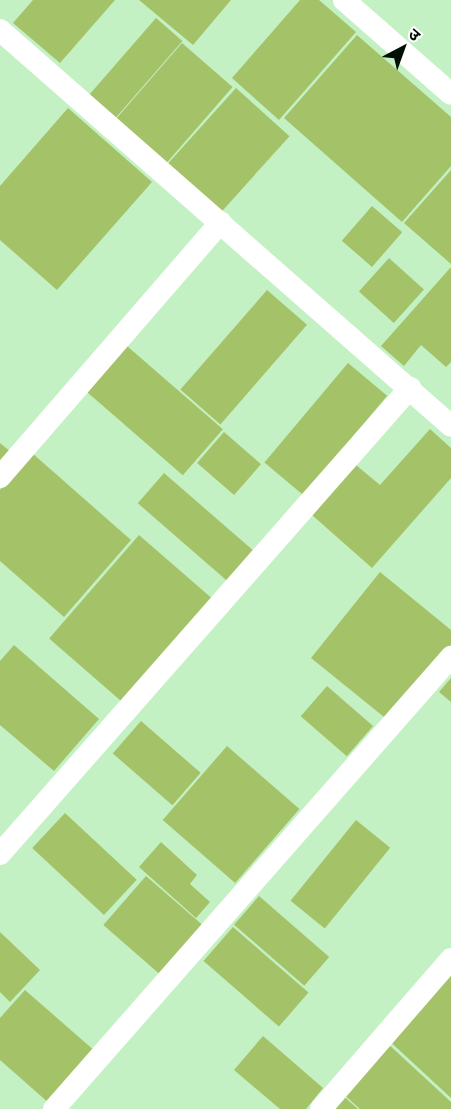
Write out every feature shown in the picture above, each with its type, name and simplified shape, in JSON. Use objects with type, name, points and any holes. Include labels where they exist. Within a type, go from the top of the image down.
[{"type":"lane","points":[[344,0],[451,94]]},
{"type":"lane","points":[[0,30],[451,426]]},
{"type":"lane","points":[[0,477],[221,222]]},
{"type":"lane","points":[[0,854],[410,388]]},
{"type":"lane","points":[[54,1109],[451,657]]},
{"type":"lane","points":[[321,1109],[451,959]]},
{"type":"building","points":[[33,0],[115,0],[60,63],[13,23]]},
{"type":"building","points":[[139,0],[231,0],[193,45]]},
{"type":"building","points":[[300,0],[319,0],[356,32],[279,120],[232,78]]},
{"type":"building","points":[[156,18],[182,41],[113,121],[86,98]]},
{"type":"building","points":[[357,35],[451,117],[451,166],[402,222],[284,118]]},
{"type":"building","points":[[182,43],[233,87],[163,167],[112,123]]},
{"type":"building","points":[[236,88],[290,136],[218,216],[164,168]]},
{"type":"building","points":[[68,108],[152,182],[57,290],[0,240],[0,186]]},
{"type":"building","points":[[451,170],[451,264],[404,223]]},
{"type":"building","points":[[372,206],[402,232],[372,267],[342,241]]},
{"type":"building","points":[[389,258],[424,289],[394,323],[359,291]]},
{"type":"building","points":[[451,267],[451,362],[446,367],[421,345],[404,366],[381,346]]},
{"type":"building","points":[[267,290],[307,325],[220,424],[180,390]]},
{"type":"building","points":[[127,346],[223,429],[183,475],[87,392]]},
{"type":"building","points":[[348,363],[387,396],[304,495],[264,463]]},
{"type":"building","points":[[430,429],[451,448],[451,478],[372,568],[312,515],[356,465],[380,485]]},
{"type":"building","points":[[224,432],[261,464],[234,495],[197,463]]},
{"type":"building","points":[[0,443],[11,452],[0,465]]},
{"type":"building","points":[[32,453],[131,540],[64,617],[0,561],[0,490]]},
{"type":"building","points":[[164,473],[254,551],[228,581],[138,503]]},
{"type":"building","points":[[139,535],[219,605],[129,708],[49,638]]},
{"type":"building","points":[[380,572],[451,630],[451,645],[389,721],[311,658]]},
{"type":"building","points":[[14,645],[99,719],[54,771],[0,725],[0,661]]},
{"type":"building","points":[[451,678],[451,702],[439,692]]},
{"type":"building","points":[[327,686],[373,726],[347,756],[301,716]]},
{"type":"building","points":[[141,721],[201,773],[172,805],[113,753]]},
{"type":"building","points":[[227,746],[299,809],[235,883],[163,820]]},
{"type":"building","points":[[65,813],[137,880],[104,915],[32,848]]},
{"type":"building","points":[[356,820],[390,848],[325,929],[291,901]]},
{"type":"building","points":[[161,842],[197,875],[190,884],[210,902],[196,918],[139,867]]},
{"type":"building","points":[[146,876],[203,926],[161,975],[103,925]]},
{"type":"building","points":[[259,896],[329,957],[304,986],[234,925]]},
{"type":"building","points":[[233,927],[308,993],[279,1027],[203,961]]},
{"type":"building","points":[[0,932],[40,970],[10,1002],[0,992]]},
{"type":"building","points":[[451,968],[451,1098],[384,1036]]},
{"type":"building","points":[[25,990],[96,1052],[50,1104],[0,1060],[0,1018]]},
{"type":"building","points":[[263,1036],[323,1088],[306,1109],[280,1109],[234,1070]]},
{"type":"building","points":[[386,1042],[451,1102],[451,1109],[360,1109],[340,1091]]},
{"type":"building","points":[[340,1093],[358,1109],[325,1109]]}]
